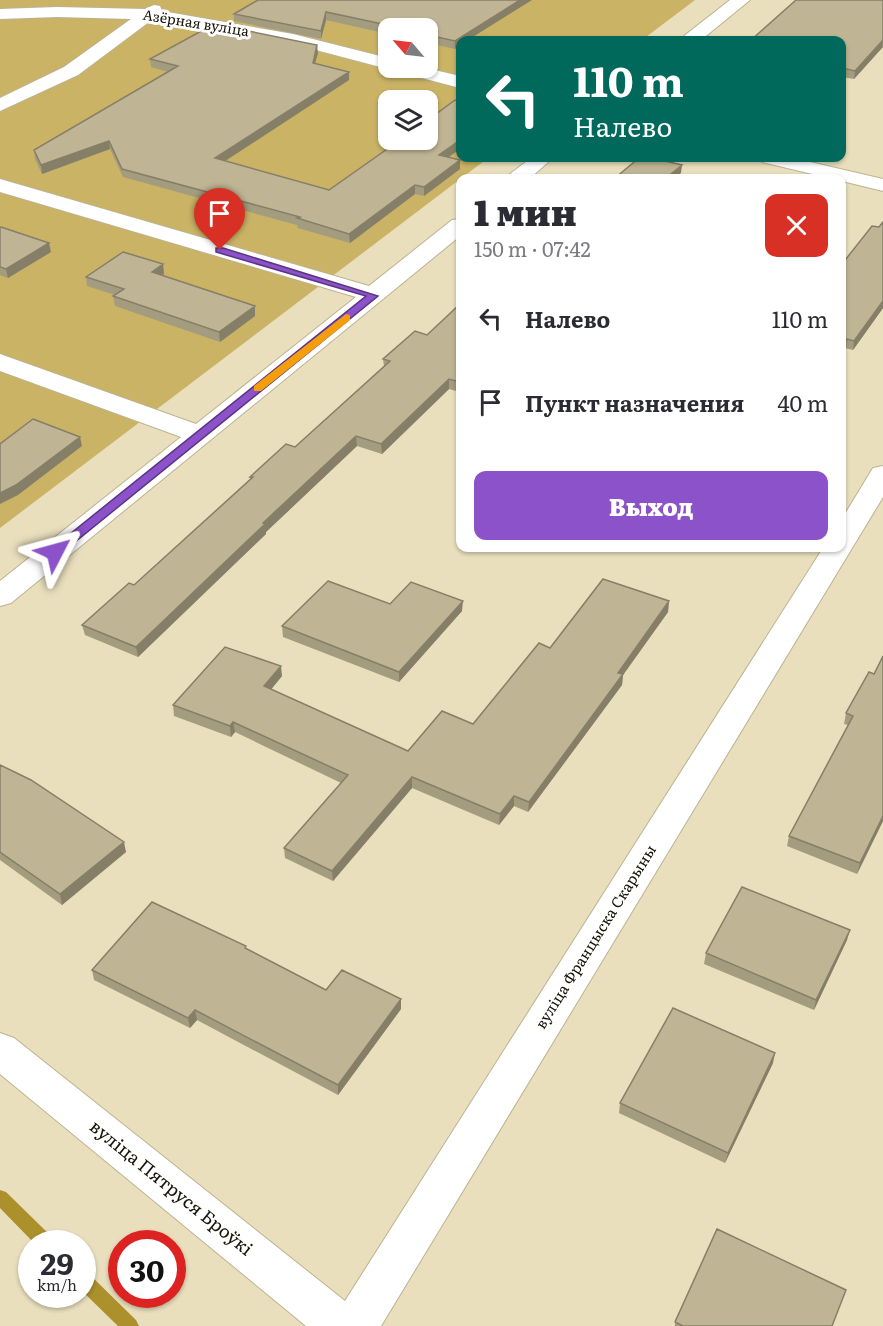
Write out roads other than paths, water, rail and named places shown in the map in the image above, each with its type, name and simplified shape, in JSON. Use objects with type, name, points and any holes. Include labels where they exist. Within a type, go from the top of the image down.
[{"type":"street","points":[[695,36],[741,0]]},
{"type":"street","points":[[0,105],[71,70],[156,7]]},
{"type":"street","name":"Азёрная вуліца","points":[[0,14],[156,7],[378,60]]},
{"type":"street","points":[[438,76],[456,81]]},
{"type":"street","points":[[523,174],[538,162]]},
{"type":"street","points":[[786,162],[837,174]]},
{"type":"street","points":[[846,176],[883,185]]},
{"type":"street","points":[[0,185],[373,296]]},
{"type":"street","points":[[0,596],[456,228]]},
{"type":"street","points":[[0,362],[201,435]]},
{"type":"street","points":[[846,534],[883,474]]},
{"type":"street","name":"вуліца Францыска Скарыны","points":[[355,1326],[836,552]]},
{"type":"street","name":"вуліца Пятруся Броўкі","points":[[0,1050],[341,1326]]},
{"type":"waterway","points":[[0,1197],[33,1230]]},
{"type":"waterway","points":[[96,1293],[130,1326]]}]
